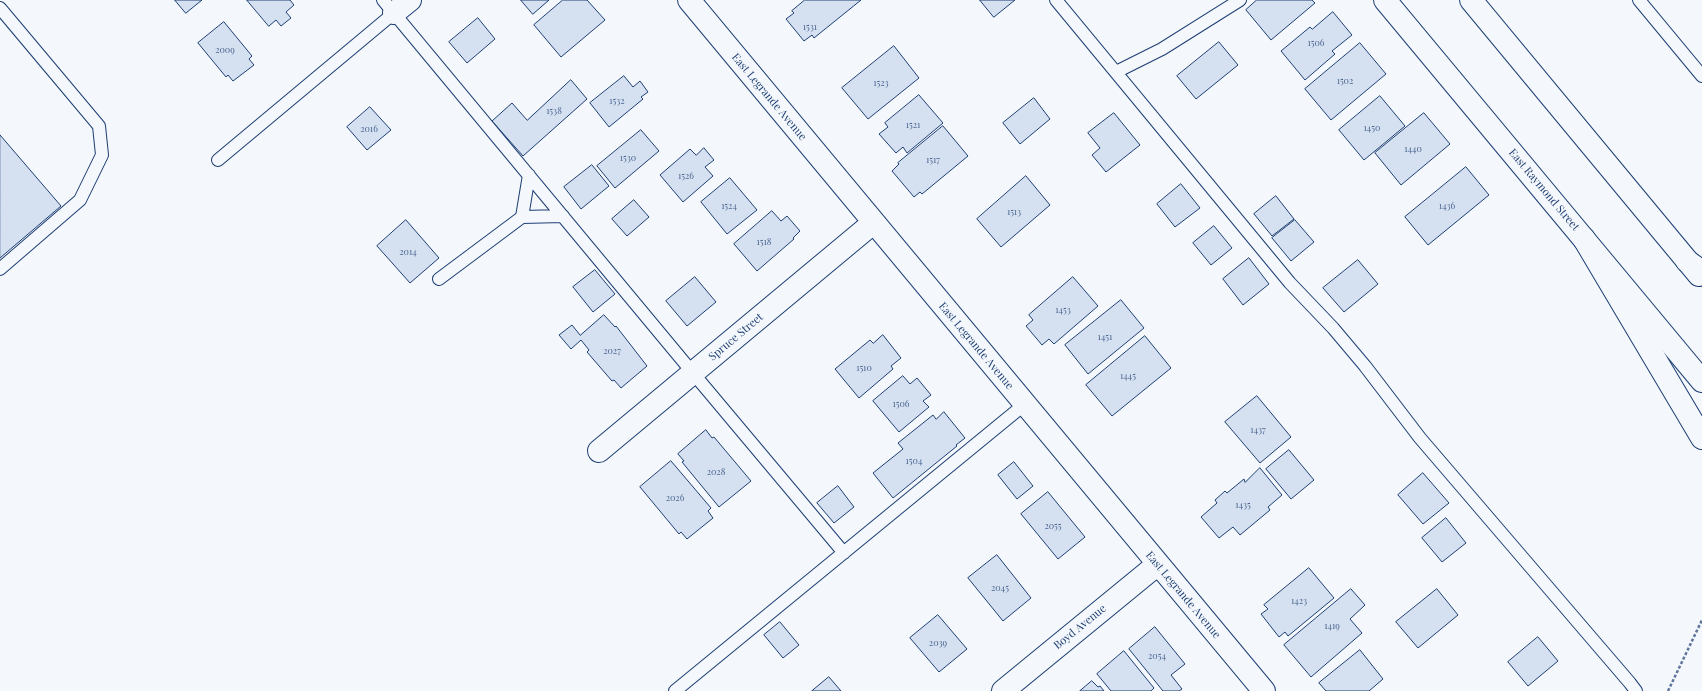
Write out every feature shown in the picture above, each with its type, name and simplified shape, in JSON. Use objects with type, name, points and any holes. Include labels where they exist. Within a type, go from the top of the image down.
[{"type":"main road","name":"East Legrande Avenue","points":[[689,0],[873,223],[1264,691]]},
{"type":"main road","name":"East Raymond Street","points":[[1385,0],[1702,381]]},
{"type":"main road","points":[[1471,0],[1695,267],[1702,280]]},
{"type":"main road","name":"Spruce Street","points":[[599,451],[873,223]]},
{"type":"main road","points":[[1584,239],[1702,438]]},
{"type":"main road","name":"Boyd Avenue","points":[[1003,691],[1158,564]]},
{"type":"lane","points":[[1056,0],[1290,283],[1361,360],[1420,438],[1636,691]]},
{"type":"lane","points":[[1116,72],[1162,49],[1240,0]]},
{"type":"lane","points":[[1640,0],[1702,76]]},
{"type":"lane","points":[[218,160],[396,4],[529,175],[844,552]]},
{"type":"lane","points":[[0,8],[99,126],[102,155],[80,200],[0,269]]},
{"type":"lane","points":[[522,217],[529,175]]},
{"type":"lane","points":[[439,279],[522,217],[563,216]]},
{"type":"lane","points":[[675,691],[1025,404]]},
{"type":"path","points":[[1668,691],[1702,620]]},
{"type":"building","points":[[175,0],[202,0],[186,13]]},
{"type":"building","points":[[247,0],[290,0],[294,5],[286,12],[291,18],[281,26],[276,20],[269,26]]},
{"type":"building","points":[[521,0],[549,0],[533,14]]},
{"type":"building","points":[[563,0],[587,0],[605,20],[561,57],[534,25]]},
{"type":"building","points":[[805,0],[861,0],[814,38],[812,35],[804,41],[786,19],[794,13],[792,11]]},
{"type":"building","points":[[980,0],[1015,0],[994,17]]},
{"type":"building","points":[[1257,0],[1312,0],[1315,3],[1271,40],[1246,10]]},
{"type":"building","points":[[1333,12],[1352,35],[1332,51],[1335,54],[1305,80],[1281,51],[1310,27],[1312,29]]},
{"type":"building","points":[[478,18],[495,39],[467,63],[449,42]]},
{"type":"building","points":[[224,22],[252,56],[249,59],[254,65],[233,81],[228,75],[226,77],[198,43]]},
{"type":"building","points":[[1219,42],[1238,65],[1196,99],[1177,76]]},
{"type":"building","points":[[1360,43],[1386,74],[1331,120],[1305,89]]},
{"type":"building","points":[[894,46],[919,78],[868,119],[842,88]]},
{"type":"building","points":[[624,76],[633,87],[640,81],[648,92],[641,97],[643,99],[609,127],[590,103]]},
{"type":"building","points":[[571,80],[587,99],[523,156],[492,121],[512,103],[527,120]]},
{"type":"building","points":[[919,95],[943,123],[907,153],[903,147],[896,153],[879,134],[888,127],[885,123]]},
{"type":"building","points":[[1380,96],[1405,126],[1364,160],[1339,130]]},
{"type":"building","points":[[1034,98],[1050,119],[1020,144],[1003,123]]},
{"type":"building","points":[[370,107],[391,130],[367,150],[347,127]]},
{"type":"building","points":[[1114,113],[1140,145],[1106,172],[1092,155],[1100,148],[1088,133]]},
{"type":"building","points":[[1424,113],[1450,144],[1401,185],[1375,153]]},
{"type":"building","points":[[943,126],[968,156],[922,194],[920,192],[914,197],[892,171],[899,164],[898,163]]},
{"type":"building","points":[[641,130],[659,151],[615,188],[597,166]]},
{"type":"building","points":[[0,135],[61,206],[0,258]]},
{"type":"building","points":[[704,148],[714,160],[705,167],[713,176],[683,202],[660,175],[690,149],[696,155]]},
{"type":"building","points":[[592,165],[609,186],[581,209],[564,187]]},
{"type":"building","points":[[1466,167],[1489,195],[1428,245],[1405,217]]},
{"type":"building","points":[[1026,176],[1050,205],[1001,247],[977,219]]},
{"type":"building","points":[[730,178],[757,210],[727,234],[701,202]]},
{"type":"building","points":[[1181,184],[1200,208],[1175,227],[1157,204]]},
{"type":"building","points":[[1276,196],[1294,219],[1272,236],[1254,214]]},
{"type":"building","points":[[634,200],[649,217],[627,236],[612,219]]},
{"type":"building","points":[[772,211],[781,221],[787,216],[800,231],[793,238],[794,239],[757,271],[734,244]]},
{"type":"building","points":[[406,220],[439,258],[410,283],[377,246]]},
{"type":"building","points":[[1295,220],[1314,242],[1291,261],[1272,238]]},
{"type":"building","points":[[1214,226],[1232,248],[1211,265],[1193,243]]},
{"type":"building","points":[[1249,258],[1269,284],[1243,305],[1223,279]]},
{"type":"building","points":[[1358,260],[1378,284],[1344,312],[1323,288]]},
{"type":"building","points":[[595,270],[615,294],[593,312],[573,287]]},
{"type":"building","points":[[695,277],[716,302],[687,326],[666,301]]},
{"type":"building","points":[[1073,277],[1098,306],[1054,344],[1049,339],[1042,345],[1026,326],[1033,320],[1029,315]]},
{"type":"building","points":[[1121,300],[1144,328],[1088,374],[1065,345]]},
{"type":"building","points":[[604,315],[615,327],[616,326],[647,366],[621,388],[614,380],[612,381],[587,352],[589,350],[581,340],[571,349],[559,335],[572,325],[580,335]]},
{"type":"building","points":[[883,335],[901,358],[891,366],[893,369],[859,398],[835,369],[870,340],[873,343]]},
{"type":"building","points":[[1145,336],[1171,368],[1112,416],[1086,385]]},
{"type":"building","points":[[903,376],[910,384],[917,378],[931,395],[923,401],[929,407],[899,432],[873,401]]},
{"type":"building","points":[[1257,396],[1291,437],[1260,463],[1225,422]]},
{"type":"building","points":[[944,412],[965,438],[893,498],[873,473],[903,449],[898,443],[933,415],[936,419]]},
{"type":"building","points":[[706,430],[712,438],[714,437],[751,481],[719,507],[682,462],[684,461],[678,454]]},
{"type":"building","points":[[1289,450],[1314,480],[1291,499],[1266,469]]},
{"type":"building","points":[[671,461],[711,508],[708,511],[713,518],[687,539],[681,532],[679,534],[640,487]]},
{"type":"building","points":[[1014,462],[1033,486],[1017,499],[998,475]]},
{"type":"building","points":[[1260,468],[1282,495],[1268,507],[1270,510],[1240,535],[1233,527],[1219,538],[1201,517],[1217,503],[1215,500],[1225,491],[1227,493],[1244,479],[1245,482]]},
{"type":"building","points":[[1423,473],[1449,503],[1423,524],[1398,495]]},
{"type":"building","points":[[838,486],[854,507],[834,523],[817,503]]},
{"type":"building","points":[[1048,492],[1085,537],[1058,559],[1021,514]]},
{"type":"building","points":[[1446,518],[1466,543],[1442,562],[1422,538]]},
{"type":"building","points":[[997,555],[1031,598],[1003,621],[968,578]]},
{"type":"building","points":[[1309,568],[1334,598],[1288,636],[1285,632],[1279,637],[1261,614],[1268,609],[1264,605]]},
{"type":"building","points":[[1351,589],[1365,605],[1350,619],[1362,633],[1311,677],[1284,645]]},
{"type":"building","points":[[1437,589],[1458,615],[1418,648],[1396,622]]},
{"type":"building","points":[[938,615],[967,649],[939,672],[910,638]]},
{"type":"building","points":[[780,622],[799,645],[783,658],[764,635]]},
{"type":"building","points":[[1155,627],[1185,664],[1171,675],[1182,689],[1179,691],[1163,691],[1129,649]]},
{"type":"building","points":[[1538,637],[1558,661],[1528,686],[1508,662]]},
{"type":"building","points":[[1360,650],[1383,679],[1369,691],[1326,691],[1319,683]]},
{"type":"building","points":[[1124,651],[1154,688],[1151,691],[1111,691],[1097,674]]},
{"type":"building","points":[[829,677],[841,691],[812,691]]},
{"type":"building","points":[[1092,681],[1098,687],[1100,686],[1104,691],[1080,691]]}]
